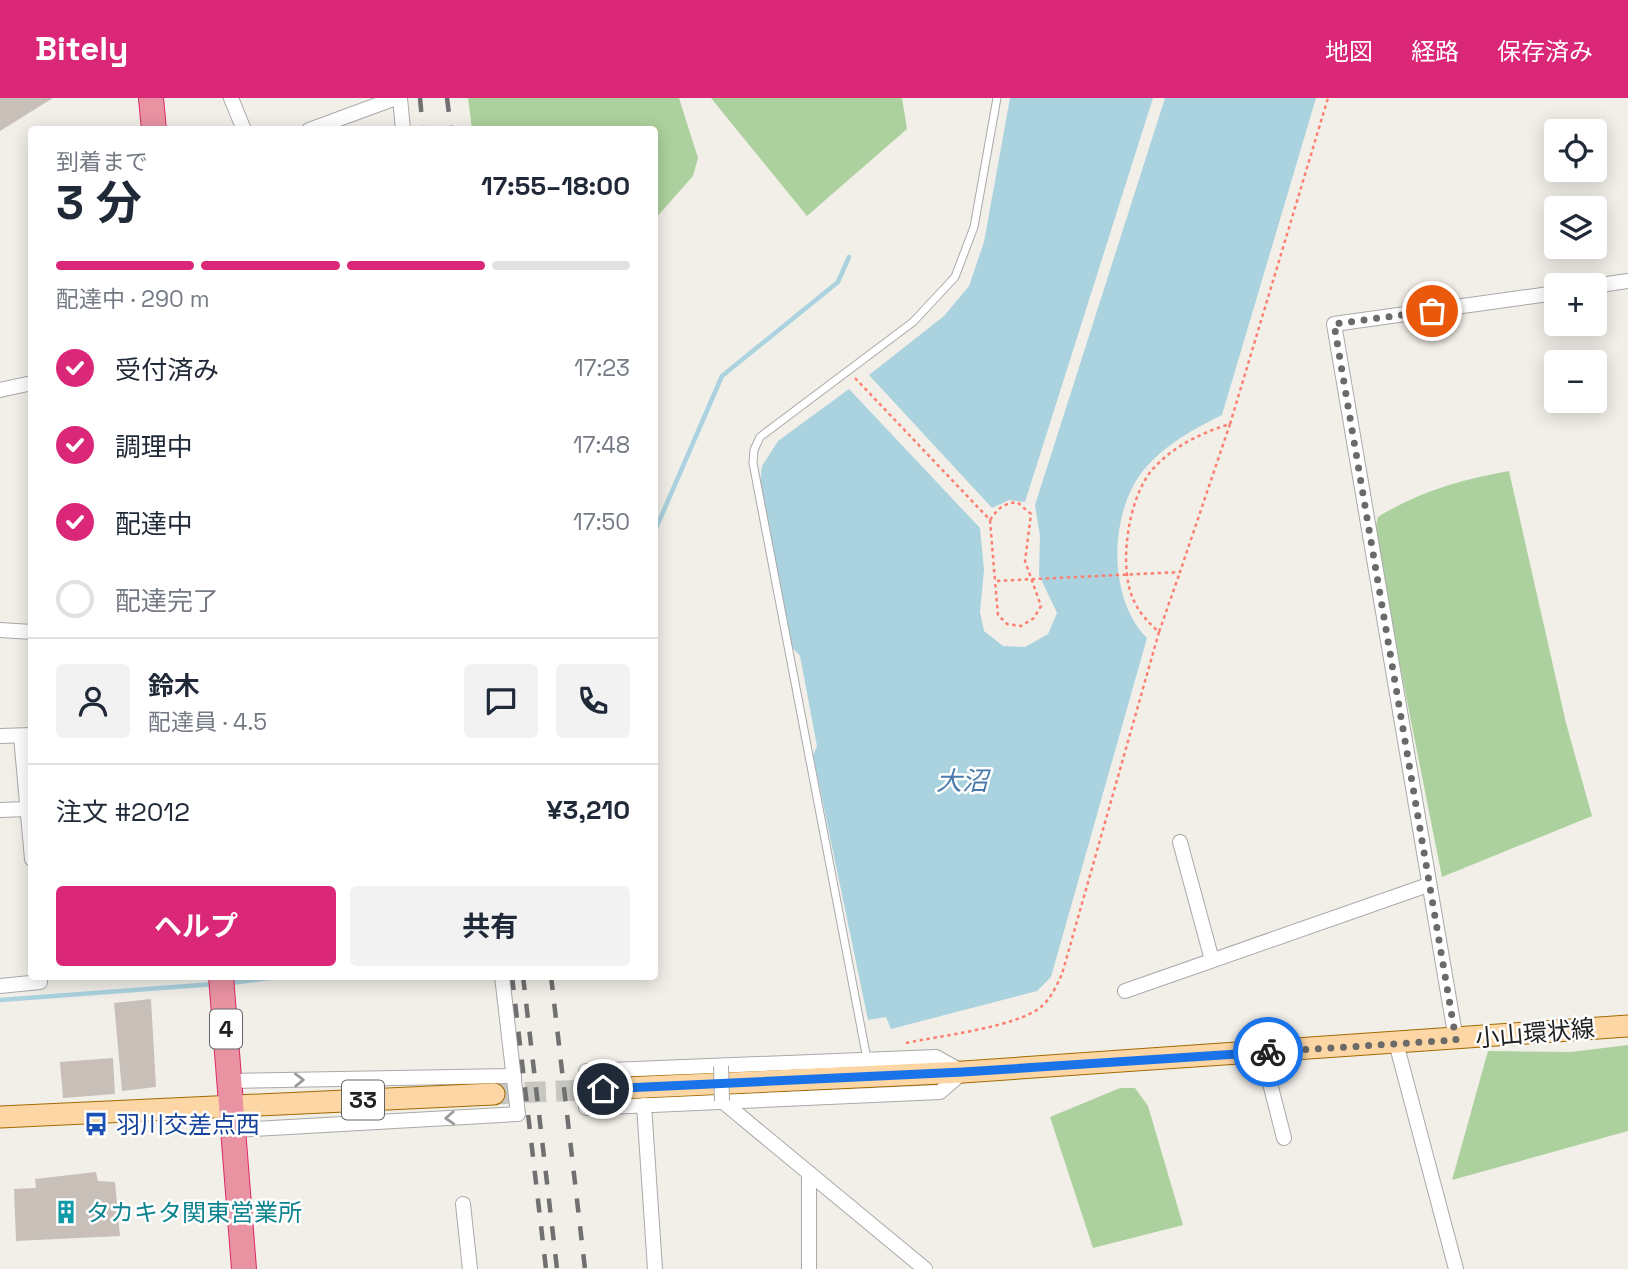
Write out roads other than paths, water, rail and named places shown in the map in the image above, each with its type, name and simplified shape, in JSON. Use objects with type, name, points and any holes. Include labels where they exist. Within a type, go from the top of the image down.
[{"type":"highway","points":[[151,98],[154,126]]},
{"type":"highway","name":"4","points":[[221,980],[244,1269]]},
{"type":"main road","name":"小山環状線","points":[[603,1089],[963,1072],[1628,1026]]},
{"type":"main road","name":"33","points":[[0,1117],[234,1118],[494,1094]]},
{"type":"street","points":[[231,98],[242,126]]},
{"type":"street","points":[[320,126],[398,98],[402,126]]},
{"type":"street","points":[[1607,284],[1628,281]]},
{"type":"street","points":[[1456,1040],[1334,324],[1544,295]]},
{"type":"street","points":[[0,390],[28,384]]},
{"type":"street","points":[[0,630],[28,632]]},
{"type":"street","points":[[0,736],[26,735],[28,809],[0,810]]},
{"type":"street","points":[[1180,842],[1212,960]]},
{"type":"street","points":[[1125,991],[1428,885]]},
{"type":"street","points":[[0,986],[40,980]]},
{"type":"street","points":[[234,1118],[518,1114],[502,980]]},
{"type":"street","points":[[1396,1043],[1456,1269]]},
{"type":"street","points":[[1262,1052],[1284,1138]]},
{"type":"street","points":[[936,1058],[963,1072],[940,1092],[586,1108],[586,1071],[867,1059],[936,1058]]},
{"type":"street","points":[[721,1066],[722,1101],[925,1269]]},
{"type":"street","points":[[231,1081],[514,1076]]},
{"type":"street","points":[[644,1105],[655,1269]]},
{"type":"street","points":[[809,1173],[809,1269]]},
{"type":"street","points":[[463,1204],[470,1269]]},
{"type":"lane","points":[[867,1059],[753,463],[754,450],[760,437],[913,322],[955,277],[974,228],[997,98]]},
{"type":"water","points":[[1010,98],[1153,98],[1025,502],[1009,500],[992,508],[869,375],[944,316],[969,286],[984,242]]},
{"type":"water","name":"大沼","points":[[1165,98],[1316,98],[1222,415],[1182,437],[1155,457],[1134,484],[1125,505],[1117,552],[1119,577],[1124,600],[1134,621],[1147,638],[1051,977],[1037,991],[891,1029],[886,1017],[868,1020],[813,755],[817,746],[800,656],[791,646],[759,491],[762,466],[778,441],[849,389],[980,528],[984,570],[980,612],[984,631],[1003,646],[1025,647],[1048,634],[1057,613],[1039,575],[1040,536],[1035,505]]},
{"type":"waterway","points":[[658,524],[722,376],[838,282],[849,257]]},
{"type":"waterway","points":[[231,983],[254,980]]},
{"type":"waterway","points":[[0,1000],[215,984]]},
{"type":"tunnel","points":[[494,1094],[603,1089]]},
{"type":"railway","points":[[420,98],[423,126]]},
{"type":"railway","points":[[447,98],[450,126]]},
{"type":"railway","points":[[512,980],[546,1269]]},
{"type":"railway","points":[[523,980],[557,1269]]},
{"type":"railway","points":[[551,980],[585,1269]]},
{"type":"place","name":"羽川交差点西","points":[[96,1124]]},
{"type":"place","name":"タカキタ関東営業所","points":[[66,1212]]}]
